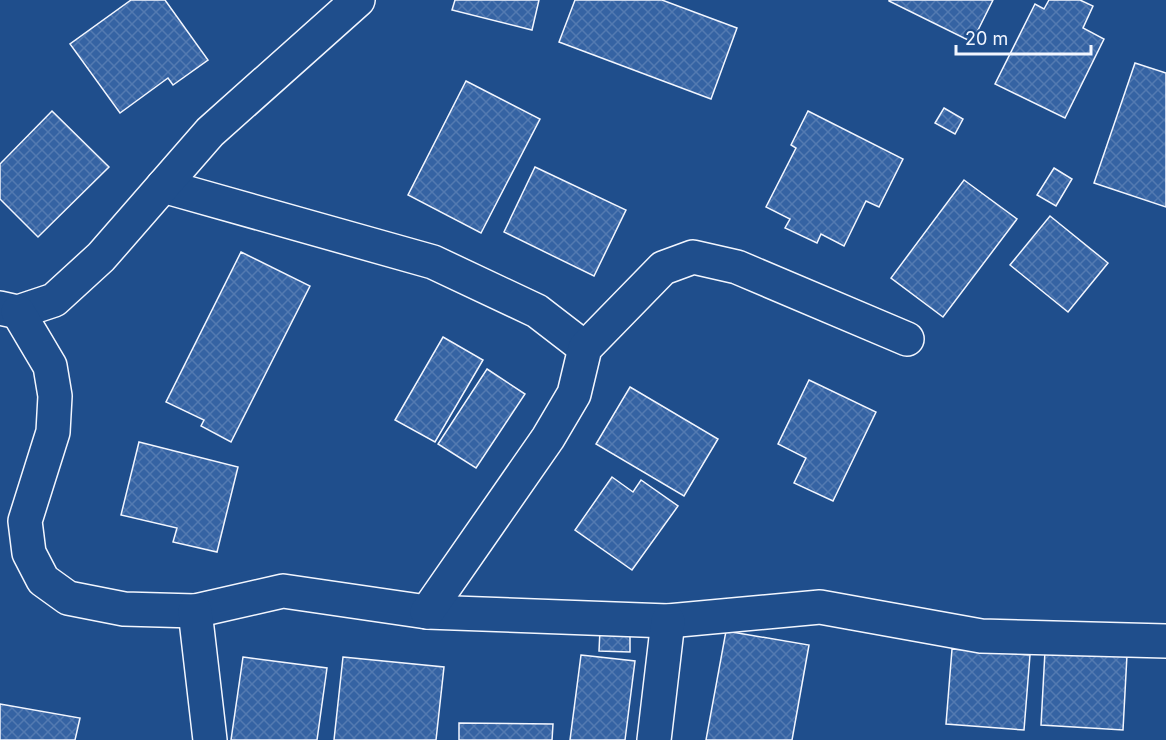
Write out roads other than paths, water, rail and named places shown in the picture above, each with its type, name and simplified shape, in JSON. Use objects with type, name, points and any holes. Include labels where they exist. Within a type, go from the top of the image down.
[{"type":"street","points":[[358,0],[210,132],[101,257],[54,300],[9,310],[50,366],[55,396],[53,432],[25,521],[29,553],[43,580],[68,598],[124,609],[195,611],[283,591],[427,612],[668,621],[820,607],[981,636],[1166,641]]},
{"type":"street","points":[[163,186],[433,262],[537,311],[585,348]]},
{"type":"street","points":[[427,612],[548,438],[569,403],[574,394],[585,348],[663,268],[693,257],[737,267],[907,339]]},
{"type":"street","points":[[195,611],[210,740]]},
{"type":"street","points":[[654,740],[668,621]]}]
